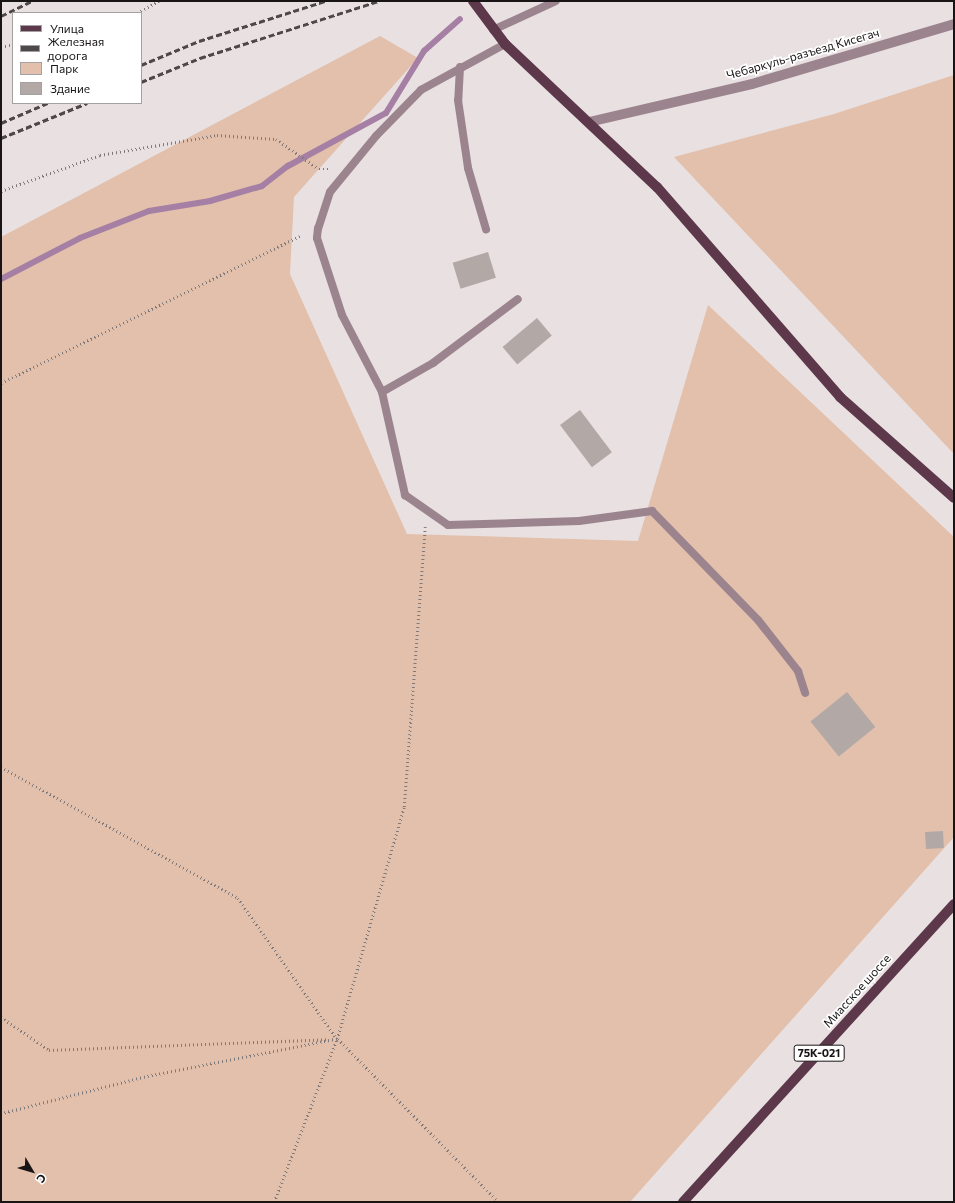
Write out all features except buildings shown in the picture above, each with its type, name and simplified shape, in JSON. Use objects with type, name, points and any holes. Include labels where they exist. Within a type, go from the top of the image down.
[{"type":"main road","points":[[473,1],[493,30],[505,44],[657,187],[840,397],[954,498]]},
{"type":"main road","name":"Миасское шоссе","points":[[684,1202],[954,904]]},
{"type":"street","name":"Чебаркуль-разъезд Кисегач","points":[[589,122],[752,84],[954,24]]},
{"type":"lane","points":[[493,30],[556,1]]},
{"type":"lane","points":[[505,44],[460,67],[421,90],[330,192],[318,228],[317,238],[342,315],[382,392],[406,495],[448,526],[501,526],[579,522],[652,511],[758,620],[798,671],[805,693]]},
{"type":"lane","points":[[460,67],[458,100],[468,168],[486,229]]},
{"type":"lane","points":[[382,392],[433,363],[518,299]]},
{"type":"path","points":[[139,12],[159,1]]},
{"type":"path","points":[[1,46],[12,44]]},
{"type":"path","points":[[1,191],[100,155],[218,135],[276,139],[319,169],[349,169]]},
{"type":"path","points":[[1,383],[318,228]]},
{"type":"path","points":[[274,1202],[337,1039],[404,807],[426,510]]},
{"type":"path","points":[[1,767],[238,898],[337,1039],[499,1202]]},
{"type":"path","points":[[1,1017],[49,1050],[337,1039]]},
{"type":"path","points":[[1,1114],[145,1077],[337,1039]]},
{"type":"green space","points":[[380,36],[418,58],[294,197],[290,274],[407,534],[638,541],[708,305],[954,537],[954,837],[630,1202],[1,1202],[1,237]]},
{"type":"green space","points":[[954,75],[954,454],[674,157],[834,114]]},
{"type":"waterway","points":[[1,279],[80,238],[149,211],[210,201],[262,186],[288,166],[386,113],[424,51],[460,19]]},
{"type":"railway","points":[[1,16],[32,1]]},
{"type":"railway","points":[[142,65],[199,41],[325,1]]},
{"type":"railway","points":[[142,82],[200,58],[379,1]]},
{"type":"railway","points":[[1,123],[46,104]]},
{"type":"railway","points":[[1,138],[85,104]]}]
